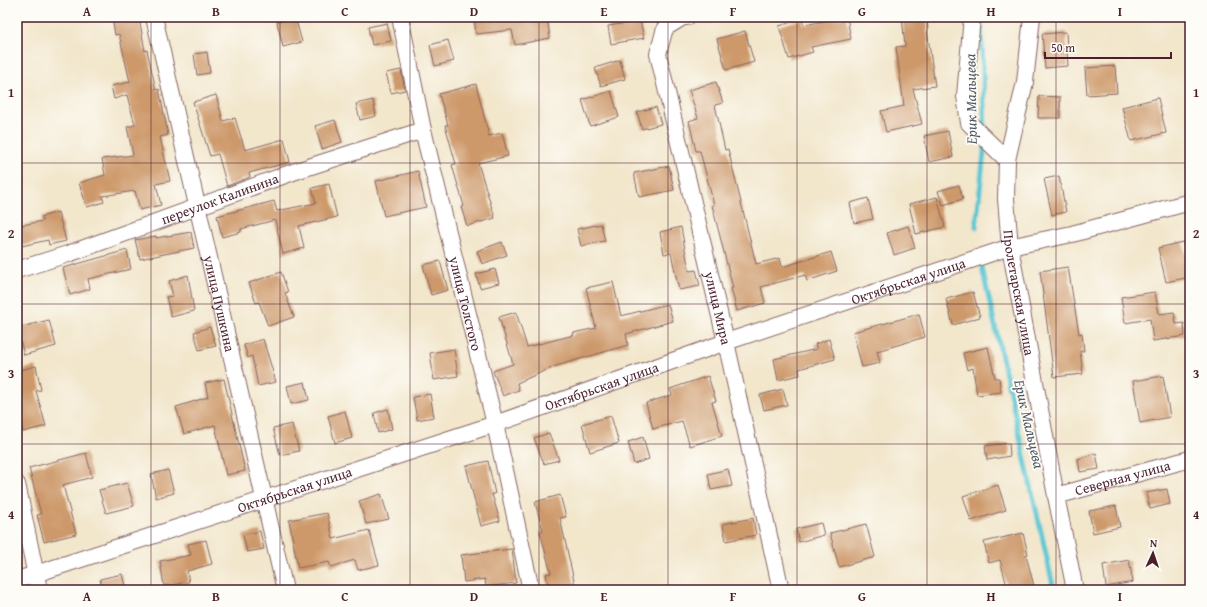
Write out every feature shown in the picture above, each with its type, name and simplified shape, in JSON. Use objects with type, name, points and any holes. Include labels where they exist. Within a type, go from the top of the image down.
[{"type":"street","name":"улица Пушкина","points":[[154,17],[285,590]]},
{"type":"street","name":"улица Толстого","points":[[400,17],[423,130],[495,424],[531,590]]},
{"type":"street","name":"улица Мира","points":[[687,17],[683,17],[665,28],[658,54],[726,342],[781,590]]},
{"type":"street","points":[[972,17],[965,96],[969,123],[1007,160]]},
{"type":"street","name":"Пролетарская улица","points":[[1032,17],[1024,82],[1007,160],[1006,199],[1010,247],[1075,590]]},
{"type":"street","name":"переулок Калинина","points":[[17,270],[68,254],[296,171],[423,130]]},
{"type":"street","name":"Октябрьская улица","points":[[17,580],[38,582],[264,499],[495,424],[726,342],[1010,247],[1072,234],[1190,202]]},
{"type":"street","name":"Северная улица","points":[[1056,496],[1190,459]]},
{"type":"street","points":[[17,484],[38,582]]},
{"type":"building","points":[[112,17],[139,17],[145,51],[147,50],[156,90],[159,89],[168,135],[160,137],[170,181],[156,184],[161,205],[140,210],[135,191],[102,196],[104,202],[87,207],[79,183],[105,175],[102,159],[133,155],[127,127],[135,125],[127,95],[114,99],[111,86],[130,82],[119,34],[115,35]]},
{"type":"building","points":[[295,17],[302,42],[283,47],[277,22]]},
{"type":"building","points":[[474,17],[547,17],[550,38],[515,45],[512,30],[476,34]]},
{"type":"building","points":[[847,17],[851,39],[811,47],[813,52],[789,59],[779,26],[802,19],[804,25]]},
{"type":"building","points":[[902,17],[927,17],[927,30],[935,86],[913,89],[922,124],[886,132],[881,111],[904,106],[896,47],[905,46]]},
{"type":"building","points":[[640,21],[644,38],[611,44],[608,26]]},
{"type":"building","points":[[387,23],[391,41],[372,45],[368,27]]},
{"type":"building","points":[[745,31],[754,62],[726,70],[717,39]]},
{"type":"building","points":[[1066,32],[1068,66],[1045,68],[1042,34]]},
{"type":"building","points":[[448,40],[454,61],[435,66],[430,45]]},
{"type":"building","points":[[207,52],[210,73],[197,75],[194,54]]},
{"type":"building","points":[[620,60],[625,79],[601,86],[595,68]]},
{"type":"building","points":[[1115,66],[1117,93],[1087,95],[1085,68]]},
{"type":"building","points":[[401,70],[405,90],[391,93],[386,73]]},
{"type":"building","points":[[716,82],[723,103],[715,105],[725,150],[728,149],[756,264],[780,258],[782,267],[831,252],[837,271],[807,281],[805,275],[761,287],[765,303],[737,311],[731,288],[733,288],[712,205],[714,205],[700,151],[696,151],[689,121],[698,118],[689,90]]},
{"type":"building","points":[[476,84],[489,136],[502,133],[508,156],[478,163],[495,218],[467,226],[461,207],[464,206],[452,165],[456,164],[445,125],[448,125],[439,94]]},
{"type":"building","points":[[611,91],[619,117],[590,126],[582,100]]},
{"type":"building","points":[[216,95],[223,121],[235,118],[245,150],[284,139],[290,162],[249,173],[250,177],[227,186],[218,154],[210,156],[193,102]]},
{"type":"building","points":[[1039,96],[1060,97],[1060,118],[1038,118]]},
{"type":"building","points":[[1158,98],[1166,133],[1131,141],[1122,107]]},
{"type":"building","points":[[373,100],[376,116],[360,120],[356,104]]},
{"type":"building","points":[[656,107],[661,124],[642,129],[637,112]]},
{"type":"building","points":[[335,120],[342,142],[322,149],[315,126]]},
{"type":"building","points":[[948,131],[953,157],[929,162],[924,136]]},
{"type":"building","points":[[669,166],[674,190],[639,197],[634,173]]},
{"type":"building","points":[[418,171],[426,207],[384,216],[376,181]]},
{"type":"building","points":[[1059,176],[1066,212],[1052,215],[1044,179]]},
{"type":"building","points":[[329,184],[337,217],[299,226],[304,248],[283,254],[275,220],[241,229],[241,232],[222,237],[217,216],[274,201],[277,211],[316,203],[312,188]]},
{"type":"building","points":[[959,185],[963,199],[943,205],[938,191]]},
{"type":"building","points":[[937,197],[945,227],[916,234],[909,204]]},
{"type":"building","points":[[868,198],[873,219],[854,223],[850,203]]},
{"type":"building","points":[[58,212],[66,241],[49,245],[48,240],[17,247],[17,226],[43,221],[41,217]]},
{"type":"building","points":[[601,224],[605,241],[581,246],[577,229]]},
{"type":"building","points":[[908,226],[915,248],[894,255],[887,233]]},
{"type":"building","points":[[681,227],[689,271],[696,270],[700,286],[679,290],[671,253],[664,254],[660,232]]},
{"type":"building","points":[[191,232],[194,248],[140,259],[135,240]]},
{"type":"building","points":[[502,242],[507,255],[482,264],[477,251]]},
{"type":"building","points":[[1183,242],[1190,277],[1166,282],[1158,248]]},
{"type":"building","points":[[127,250],[131,269],[88,279],[90,289],[70,295],[63,268]]},
{"type":"building","points":[[440,261],[448,290],[431,295],[423,265]]},
{"type":"building","points":[[1068,267],[1079,334],[1082,333],[1084,351],[1080,351],[1083,374],[1054,377],[1040,271]]},
{"type":"building","points":[[495,269],[499,283],[480,288],[476,274]]},
{"type":"building","points":[[281,272],[288,292],[285,293],[294,317],[268,326],[259,302],[256,303],[249,283]]},
{"type":"building","points":[[188,275],[194,311],[171,317],[166,297],[173,296],[169,281]]},
{"type":"building","points":[[613,282],[621,316],[668,304],[673,321],[626,334],[628,345],[556,366],[517,383],[519,390],[503,396],[493,371],[513,364],[499,317],[516,312],[527,347],[574,335],[573,333],[596,328],[586,288]]},
{"type":"building","points":[[973,292],[980,317],[953,325],[946,299]]},
{"type":"building","points":[[1155,292],[1159,314],[1174,312],[1176,324],[1184,323],[1185,336],[1153,341],[1150,319],[1125,323],[1121,297]]},
{"type":"building","points":[[919,314],[925,337],[877,351],[880,363],[862,367],[853,332]]},
{"type":"building","points":[[49,320],[56,346],[24,355],[17,328]]},
{"type":"building","points":[[210,327],[216,346],[199,350],[194,332]]},
{"type":"building","points":[[263,339],[276,382],[258,386],[252,356],[248,358],[244,345]]},
{"type":"building","points":[[829,339],[835,359],[799,369],[800,375],[778,380],[774,359],[817,349],[815,344]]},
{"type":"building","points":[[988,347],[995,378],[999,378],[1001,392],[977,395],[973,368],[967,370],[963,353]]},
{"type":"building","points":[[454,349],[458,376],[434,380],[430,353]]},
{"type":"building","points":[[36,366],[41,390],[36,391],[46,426],[23,432],[17,411],[21,410],[17,390],[17,371]]},
{"type":"building","points":[[708,376],[716,401],[712,402],[722,436],[690,446],[682,421],[653,429],[646,403],[672,395],[670,389]]},
{"type":"building","points":[[1163,376],[1170,417],[1140,423],[1133,381]]},
{"type":"building","points":[[224,379],[245,471],[226,475],[215,425],[184,434],[176,407],[208,397],[205,383]]},
{"type":"building","points":[[305,382],[309,400],[291,404],[287,386]]},
{"type":"building","points":[[783,389],[787,405],[764,410],[760,395]]},
{"type":"building","points":[[430,394],[434,417],[417,420],[413,397]]},
{"type":"building","points":[[388,409],[392,429],[378,433],[374,413]]},
{"type":"building","points":[[345,411],[352,438],[335,443],[328,416]]},
{"type":"building","points":[[611,416],[619,443],[590,452],[582,424]]},
{"type":"building","points":[[292,424],[299,451],[280,455],[273,428]]},
{"type":"building","points":[[549,433],[559,460],[544,464],[534,438]]},
{"type":"building","points":[[643,437],[649,459],[634,464],[628,442]]},
{"type":"building","points":[[1009,443],[1010,456],[987,460],[985,446]]},
{"type":"building","points":[[86,453],[92,477],[63,485],[76,534],[44,542],[37,515],[41,514],[29,468]]},
{"type":"building","points":[[1096,453],[1099,469],[1080,472],[1078,459]]},
{"type":"building","points":[[488,461],[495,494],[492,494],[500,521],[481,526],[466,466]]},
{"type":"building","points":[[728,469],[732,486],[711,490],[708,474]]},
{"type":"building","points":[[168,470],[174,493],[156,498],[151,474]]},
{"type":"building","points":[[127,483],[134,506],[106,513],[99,490]]},
{"type":"building","points":[[998,485],[1006,510],[971,521],[963,496]]},
{"type":"building","points":[[1167,489],[1170,504],[1150,509],[1146,493]]},
{"type":"building","points":[[381,494],[389,519],[366,524],[359,501]]},
{"type":"building","points":[[560,495],[566,517],[560,518],[576,590],[549,590],[546,574],[551,573],[540,532],[543,531],[535,502]]},
{"type":"building","points":[[1116,506],[1120,527],[1093,533],[1089,511]]},
{"type":"building","points":[[327,513],[333,539],[369,530],[379,565],[358,570],[355,560],[331,567],[329,562],[298,568],[289,520]]},
{"type":"building","points":[[753,518],[756,535],[726,541],[723,524]]},
{"type":"building","points":[[821,523],[824,535],[799,542],[796,529]]},
{"type":"building","points":[[866,524],[875,557],[839,567],[830,533]]},
{"type":"building","points":[[260,531],[264,549],[247,552],[243,535]]},
{"type":"building","points":[[1023,533],[1028,554],[1026,555],[1035,590],[1008,590],[1000,560],[989,563],[984,542]]},
{"type":"building","points":[[206,540],[212,564],[187,571],[189,582],[164,586],[160,561],[191,555],[188,544]]},
{"type":"building","points":[[512,549],[516,583],[486,587],[485,579],[464,582],[461,555]]},
{"type":"building","points":[[1129,560],[1133,582],[1106,587],[1103,565]]},
{"type":"building","points":[[122,574],[125,586],[102,590],[100,579]]},
{"type":"waterway","name":"Ерик Мальцева","points":[[981,17],[985,133]]},
{"type":"waterway","name":"Ерик Мальцева","points":[[976,227],[985,143]]},
{"type":"waterway","name":"Ерик Мальцева","points":[[981,263],[1054,590]]}]
